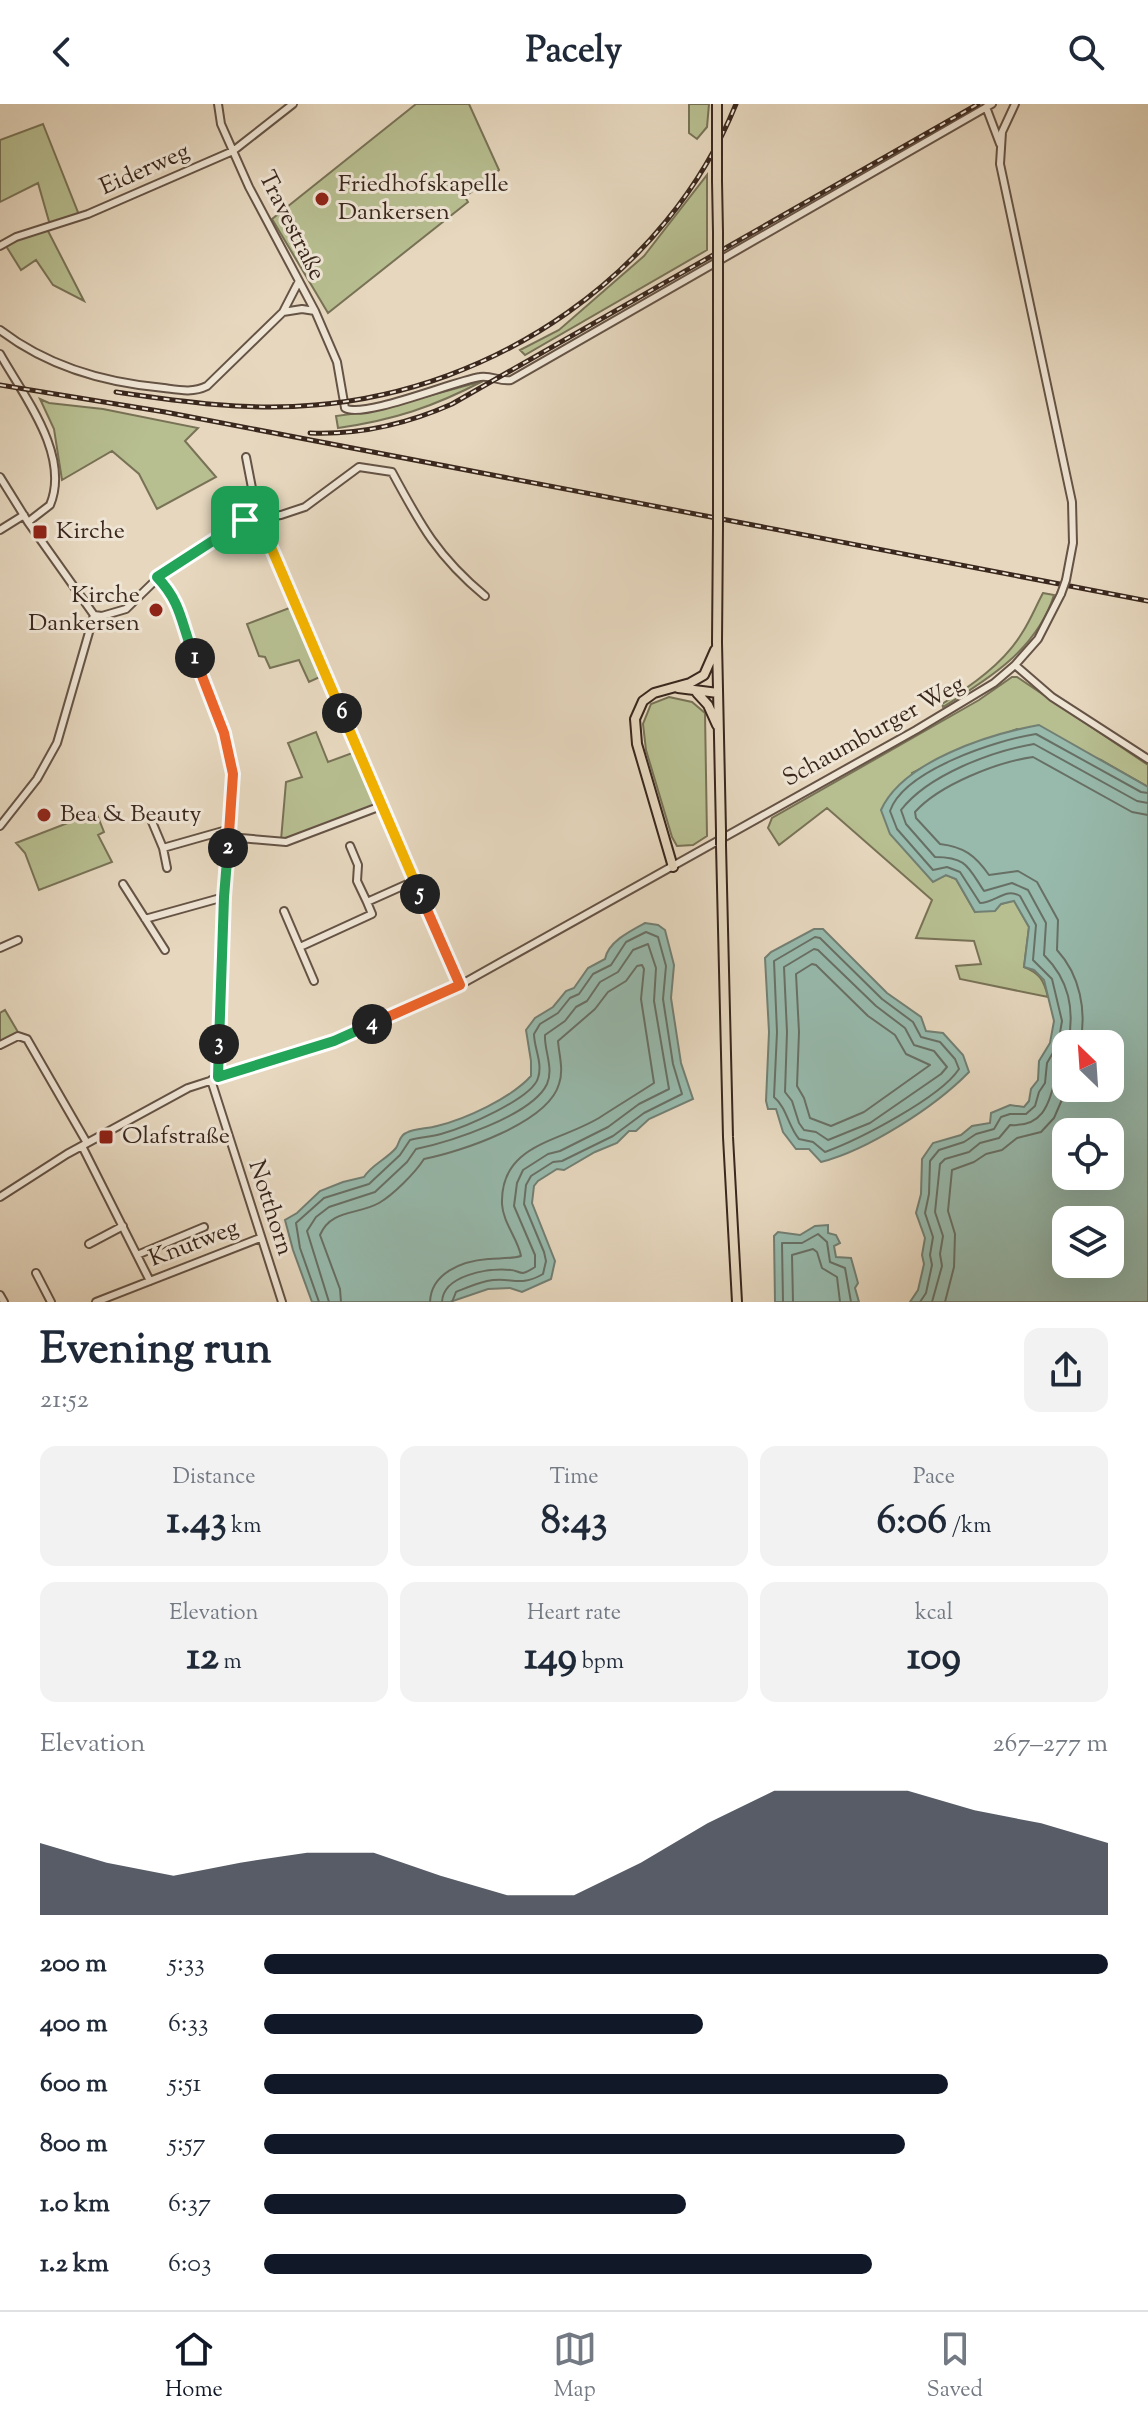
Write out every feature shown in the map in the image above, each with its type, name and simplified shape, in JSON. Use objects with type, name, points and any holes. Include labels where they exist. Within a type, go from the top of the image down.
[{"type":"main road","points":[[717,104],[717,642],[728,1137],[737,1302]]},
{"type":"main road","points":[[673,867],[634,731],[637,712],[643,701],[654,693],[698,680],[707,670],[717,642]]},
{"type":"main road","points":[[690,683],[718,682]]},
{"type":"main road","points":[[673,688],[718,693]]},
{"type":"main road","points":[[696,692],[708,705],[719,729]]},
{"type":"street","name":"Travestraße","points":[[218,104],[221,124],[233,151],[315,311],[337,362],[345,408],[351,411],[478,377],[511,380],[989,106]]},
{"type":"street","name":"Eiderweg","points":[[0,246],[16,237],[88,214],[233,151],[293,104]]},
{"type":"street","name":"Schaumburger Weg","points":[[0,1197],[84,1145],[177,1094],[334,1041],[460,985],[976,695],[1015,665],[1038,639],[1061,594],[1073,543],[1072,502],[1003,185],[1000,144],[1006,121],[1015,104]]},
{"type":"street","points":[[989,106],[1000,144]]},
{"type":"street","points":[[0,330],[24,348],[75,370],[126,385],[196,391],[207,386],[283,312],[299,281]]},
{"type":"street","points":[[283,312],[302,309],[315,311]]},
{"type":"street","points":[[0,354],[44,434],[53,463],[54,484],[50,505],[0,530]]},
{"type":"street","points":[[245,520],[252,488],[246,457]]},
{"type":"street","points":[[0,477],[94,615],[102,616],[126,609],[157,577],[245,520],[281,515],[305,507],[359,467],[392,472],[441,555],[485,596]]},
{"type":"street","points":[[258,517],[460,985]]},
{"type":"street","name":"Notthorn","points":[[157,577],[176,599],[184,631],[224,733],[233,774],[214,1079],[282,1302]]},
{"type":"street","points":[[0,826],[37,779],[57,743],[94,615]]},
{"type":"street","points":[[1015,665],[1052,697],[1148,759]]},
{"type":"street","points":[[163,848],[229,833],[286,842],[381,806]]},
{"type":"street","points":[[150,817],[163,848],[167,868]]},
{"type":"street","points":[[300,947],[372,914],[357,881],[358,865],[350,846]]},
{"type":"street","points":[[367,902],[414,881]]},
{"type":"street","points":[[123,884],[165,950]]},
{"type":"street","points":[[145,919],[224,897]]},
{"type":"street","points":[[284,911],[314,981]]},
{"type":"street","points":[[0,948],[18,940]]},
{"type":"street","points":[[0,1045],[18,1036],[27,1039],[84,1145],[150,1281]]},
{"type":"street","points":[[89,1244],[123,1226]]},
{"type":"street","points":[[137,1255],[204,1227]]},
{"type":"street","name":"Knutweg","points":[[96,1302],[260,1238]]},
{"type":"street","points":[[36,1273],[51,1302]]},
{"type":"street","points":[[0,1295],[4,1302]]},
{"type":"green space","points":[[416,104],[469,104],[499,170],[465,197],[468,202],[328,313],[272,219]]},
{"type":"green space","points":[[689,104],[709,104],[707,127],[697,139],[689,133]]},
{"type":"green space","points":[[43,124],[79,215],[50,225],[38,183],[0,202],[0,140]]},
{"type":"green space","points":[[707,175],[707,250],[525,355],[520,350],[559,330],[644,256]]},
{"type":"green space","points":[[47,229],[84,301],[53,285],[36,260],[21,270],[6,246]]},
{"type":"green space","points":[[483,381],[413,411],[338,428],[336,416],[373,411]]},
{"type":"green space","points":[[40,399],[198,428],[185,441],[216,477],[157,509],[139,474],[112,451],[62,480],[54,429]]},
{"type":"green space","points":[[1043,593],[1054,595],[1046,614],[1024,647],[994,673],[943,707],[942,704],[975,682],[1015,644]]},
{"type":"green space","points":[[292,607],[322,676],[309,682],[299,660],[270,668],[265,657],[259,656],[247,624]]},
{"type":"green space","points":[[1012,677],[1017,677],[1148,765],[1148,787],[1101,760],[1017,729],[943,757],[912,773],[933,881],[946,875],[956,879],[975,912],[1014,900],[1029,927],[1024,967],[1040,978],[1048,997],[960,979],[956,966],[981,964],[974,941],[916,938],[932,900],[827,808],[779,845],[768,828],[772,818],[979,700]]},
{"type":"green space","points":[[669,697],[692,702],[705,713],[707,836],[693,845],[677,846],[672,837],[646,750],[643,724],[651,704]]},
{"type":"green space","points":[[316,732],[328,762],[355,752],[376,802],[373,806],[281,840],[286,782],[302,777],[288,743]]},
{"type":"green space","points":[[96,812],[104,832],[98,835],[112,862],[39,890],[25,853],[16,843]]},
{"type":"green space","points":[[5,1010],[18,1032],[0,1042],[0,1013]]},
{"type":"water","points":[[1039,725],[1148,787],[1148,1302],[910,1302],[918,1290],[924,1264],[925,1238],[916,1213],[921,1194],[922,1159],[933,1143],[961,1135],[972,1126],[990,1123],[991,1113],[1010,1105],[1024,1107],[1038,1080],[1039,1061],[1050,1043],[1052,1032],[1052,1102],[1124,1102],[1124,1030],[1052,1030],[1054,1021],[1044,980],[1034,970],[1024,967],[1029,927],[1014,901],[1001,904],[995,911],[975,912],[956,879],[946,875],[933,882],[890,834],[881,810],[908,777],[928,764],[950,752],[997,735]]},
{"type":"water","points":[[645,923],[658,925],[665,930],[674,965],[671,998],[681,1063],[693,1099],[649,1119],[617,1143],[564,1170],[557,1169],[534,1186],[532,1203],[555,1261],[551,1279],[522,1292],[510,1288],[488,1289],[450,1302],[312,1302],[285,1220],[320,1191],[364,1177],[396,1148],[404,1134],[474,1113],[522,1084],[531,1076],[526,1030],[535,1018],[553,1007],[566,991],[574,988],[588,968],[605,959],[615,942]]},
{"type":"water","points":[[814,929],[823,929],[887,993],[921,1017],[926,1031],[943,1033],[963,1055],[969,1072],[900,1126],[859,1148],[821,1162],[809,1149],[796,1149],[783,1132],[776,1109],[768,1109],[766,1101],[769,1032],[765,958]]},
{"type":"water","points":[[828,1225],[828,1233],[836,1235],[840,1243],[834,1246],[836,1257],[851,1258],[858,1283],[855,1288],[859,1302],[775,1302],[774,1236],[778,1232],[800,1235],[815,1226]]},
{"type":"railway","points":[[116,392],[240,406],[315,405],[382,395],[447,376],[510,348],[568,313],[620,270],[667,221],[706,165],[736,104]]},
{"type":"railway","points":[[310,433],[383,427],[452,404],[978,104]]},
{"type":"railway","points":[[0,385],[165,412],[1148,601]]},
{"type":"place","name":"Friedhofskapelle Dankersen","points":[[322,199]]},
{"type":"place","name":"Kirche","points":[[40,532]]},
{"type":"place","name":"Kirche Dankersen","points":[[156,610]]},
{"type":"place","name":"Bea & Beauty","points":[[44,815]]},
{"type":"place","name":"Olafstraße","points":[[106,1137]]},
{"type":"route","points":[[258,517],[460,985],[334,1041],[218,1077],[224,897],[233,774],[224,733],[184,631],[180,609],[176,599],[157,577],[245,520],[258,517]]}]
